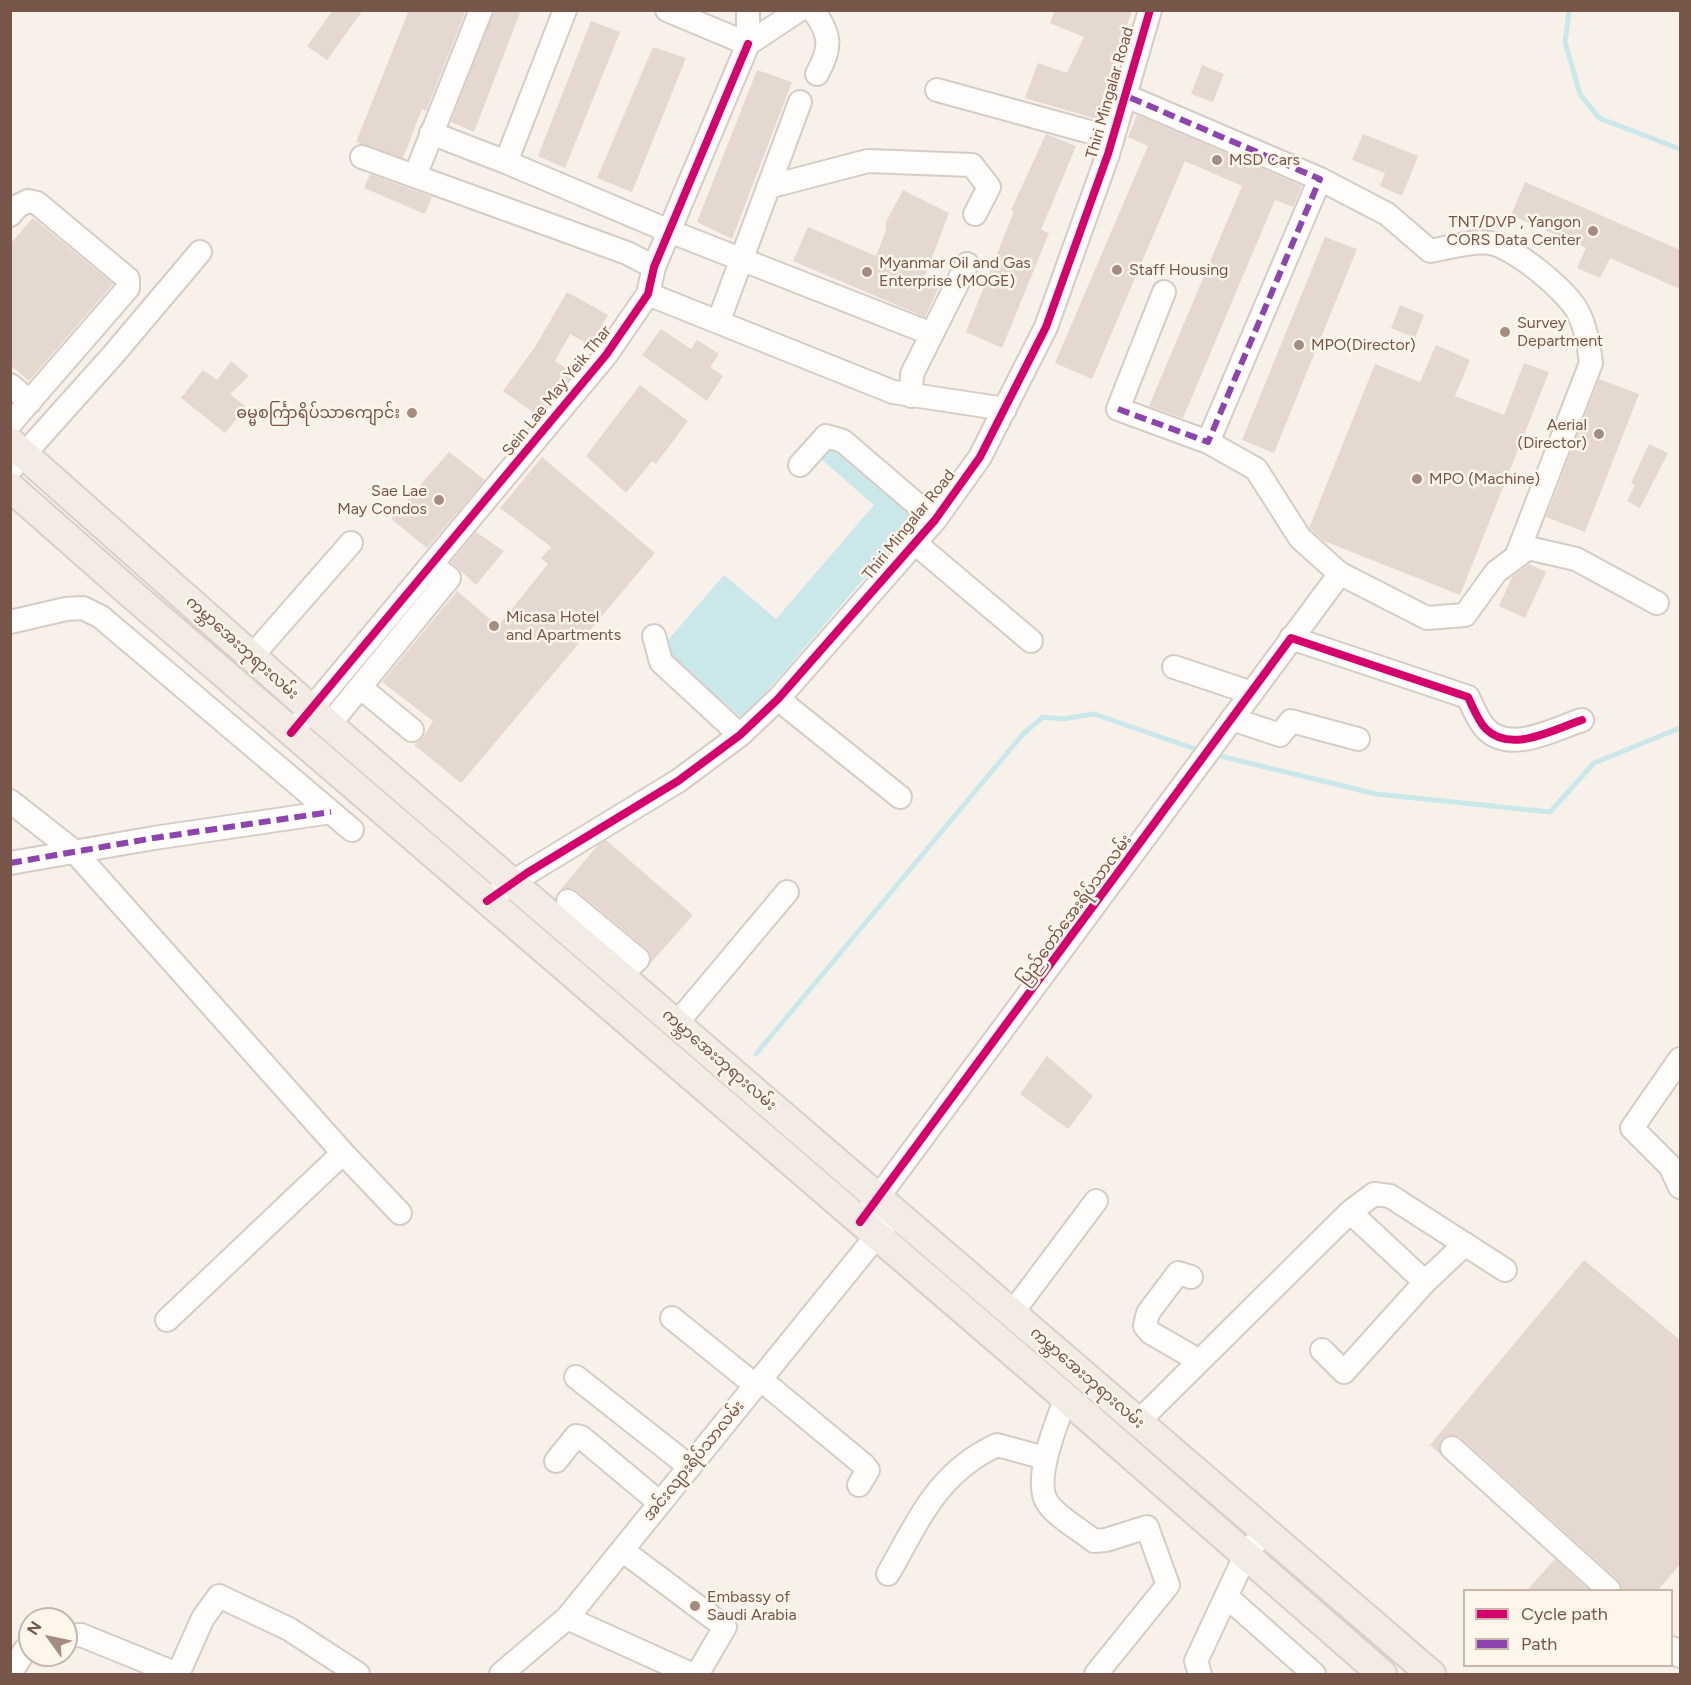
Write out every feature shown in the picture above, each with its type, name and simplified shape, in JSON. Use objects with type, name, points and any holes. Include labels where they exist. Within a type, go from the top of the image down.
[{"type":"main road","name":"ကမ္ဘာအေးဘုရားလမ်း","points":[[15,456],[252,656],[1421,1666]]},
{"type":"main road","name":"ကမ္ဘာအေးဘုရားလမ်း","points":[[10,487],[291,733],[1066,1398],[1383,1674]]},
{"type":"main road","points":[[1066,1398],[1084,1375]]},
{"type":"street","points":[[415,176],[481,10]]},
{"type":"street","points":[[506,162],[565,10]]},
{"type":"street","points":[[667,10],[748,44]]},
{"type":"street","points":[[748,10],[748,44]]},
{"type":"street","points":[[813,10],[826,28],[828,45],[825,60],[817,74]]},
{"type":"street","name":"Thiri Mingalar Road","points":[[487,901],[513,882],[678,781],[740,735],[778,699],[935,520],[980,457],[1046,327],[1112,138],[1150,10]]},
{"type":"street","points":[[748,44],[787,14]]},
{"type":"street","name":"Sein Lae May Yeik Thar","points":[[320,717],[432,565],[606,355],[648,294],[654,267],[748,44]]},
{"type":"street","points":[[937,90],[1112,138]]},
{"type":"street","points":[[1124,95],[1320,179],[1387,214],[1430,251],[1488,242],[1515,251],[1557,288],[1578,312],[1588,339],[1591,363],[1516,557]]},
{"type":"street","points":[[719,320],[800,102]]},
{"type":"street","points":[[431,133],[669,231],[932,334]]},
{"type":"street","points":[[362,157],[627,253],[654,267]]},
{"type":"street","points":[[768,187],[868,161],[972,165],[989,187],[975,213]]},
{"type":"street","points":[[1208,442],[1320,179]]},
{"type":"street","points":[[10,215],[18,206],[28,201],[37,203],[128,279],[128,288],[121,300],[10,424]]},
{"type":"street","points":[[15,456],[200,252]]},
{"type":"street","points":[[911,396],[912,374],[967,264]]},
{"type":"street","points":[[1164,292],[1118,408],[1208,442],[1256,469],[1300,538],[1340,573],[1427,618],[1466,615],[1496,572],[1528,548],[1576,558],[1657,603]]},
{"type":"street","points":[[648,294],[719,320],[893,392],[1005,409]]},
{"type":"street","points":[[10,385],[30,402]]},
{"type":"street","points":[[800,465],[826,436],[843,441],[935,520]]},
{"type":"street","points":[[252,656],[351,543]]},
{"type":"street","points":[[915,543],[1030,640]]},
{"type":"street","points":[[291,733],[320,717],[360,687],[449,578],[432,565]]},
{"type":"street","name":"ပြည်တော်အေးရိပ်သာလမ်း","points":[[868,1229],[1232,719],[1333,583]]},
{"type":"street","points":[[10,622],[66,609],[83,608],[101,617],[352,830]]},
{"type":"street","points":[[654,636],[661,662],[740,735]]},
{"type":"street","points":[[1291,638],[1468,697],[1485,729],[1501,739],[1521,740],[1582,720]]},
{"type":"street","points":[[1174,667],[1252,693]]},
{"type":"street","points":[[360,687],[412,730]]},
{"type":"street","points":[[778,699],[900,797]]},
{"type":"street","points":[[1232,719],[1280,735],[1290,721],[1358,739]]},
{"type":"street","points":[[10,801],[75,852],[343,1153],[400,1213]]},
{"type":"street","points":[[10,863],[331,812]]},
{"type":"street","points":[[677,1023],[787,892]]},
{"type":"street","points":[[568,901],[638,959],[621,975]]},
{"type":"street","points":[[1680,1059],[1632,1128],[1670,1166],[1680,1187]]},
{"type":"street","points":[[167,1320],[343,1153]]},
{"type":"street","points":[[1138,1422],[1198,1360],[1350,1212],[1374,1194],[1390,1196],[1505,1270]]},
{"type":"street","points":[[1012,1313],[1096,1202]]},
{"type":"street","points":[[1350,1212],[1425,1282]]},
{"type":"street","name":"အင်းလျားရိပ်သာလမ်း","points":[[501,1674],[567,1618],[757,1382],[868,1229]]},
{"type":"street","points":[[1322,1350],[1344,1371],[1425,1282],[1465,1244]]},
{"type":"street","points":[[1191,1277],[1178,1273],[1148,1313],[1145,1326],[1151,1333],[1198,1360]]},
{"type":"street","points":[[672,1318],[864,1465],[868,1470],[859,1485]]},
{"type":"street","points":[[576,1377],[690,1467]]},
{"type":"street","points":[[1066,1398],[1045,1458],[1044,1494],[1047,1504],[1094,1541],[1106,1540],[1147,1527],[1167,1580],[1166,1589],[1096,1674]]},
{"type":"street","points":[[556,1461],[576,1436],[581,1437],[660,1503]]},
{"type":"street","points":[[888,1575],[938,1488],[960,1466],[996,1445],[1045,1458]]},
{"type":"street","points":[[1452,1448],[1608,1589]]},
{"type":"street","points":[[1200,1674],[1196,1661],[1246,1554],[1266,1530]]},
{"type":"street","points":[[567,1618],[691,1674],[698,1673],[725,1627],[622,1550]]},
{"type":"street","points":[[78,1635],[177,1674],[203,1618],[219,1596],[289,1629],[358,1674]]},
{"type":"street","points":[[1227,1596],[1314,1674]]},
{"type":"street","points":[[10,1674],[18,1661]]},
{"type":"street","points":[[1383,1674],[1421,1666]]},
{"type":"water","points":[[832,444],[917,517],[743,719],[661,648],[724,575],[776,619],[874,505],[820,458]]},
{"type":"building","points":[[333,10],[363,10],[327,60],[307,46]]},
{"type":"building","points":[[409,10],[466,10],[426,111],[422,109],[403,158],[356,142]]},
{"type":"building","points":[[494,10],[521,10],[474,132],[451,122]]},
{"type":"building","points":[[1055,10],[1132,10],[1096,119],[1025,98],[1038,63],[1067,73],[1084,37],[1050,23]]},
{"type":"building","points":[[591,21],[620,32],[565,168],[538,156]]},
{"type":"building","points":[[653,47],[686,58],[632,192],[597,178]]},
{"type":"building","points":[[1202,65],[1224,74],[1213,102],[1191,94]]},
{"type":"building","points":[[757,70],[792,82],[732,239],[697,222]]},
{"type":"building","points":[[1137,115],[1302,186],[1293,207],[1275,200],[1183,418],[1149,406],[1242,186],[1185,161],[1092,379],[1055,363],[1148,146],[1128,137]]},
{"type":"building","points":[[1046,134],[1076,146],[1041,230],[1049,233],[1002,348],[966,332],[1014,211],[1011,210]]},
{"type":"building","points":[[1363,134],[1418,156],[1402,196],[1380,186],[1385,173],[1352,160]]},
{"type":"building","points":[[370,174],[432,197],[425,214],[364,188]]},
{"type":"building","name":"TNT/DVP , Yangon CORS Data Center","points":[[1525,182],[1680,250],[1680,289],[1610,258],[1600,278],[1577,268],[1586,248],[1511,215]]},
{"type":"building","points":[[903,190],[949,213],[925,276],[941,283],[925,317],[793,261],[808,227],[876,256],[886,230],[886,222]]},
{"type":"building","points":[[33,218],[113,284],[29,381],[10,365],[10,244]]},
{"type":"building","name":"MPO(Director)","points":[[1325,237],[1357,249],[1274,453],[1242,440]]},
{"type":"building","points":[[567,292],[608,315],[590,345],[570,334],[555,361],[573,373],[538,416],[503,391],[535,347]]},
{"type":"building","points":[[1400,305],[1424,315],[1415,338],[1391,328]]},
{"type":"building","points":[[661,329],[691,349],[697,340],[719,354],[710,367],[723,376],[707,401],[642,355]]},
{"type":"building","name":"MPO (Machine)","points":[[1436,345],[1470,360],[1455,396],[1504,415],[1524,363],[1549,372],[1460,595],[1324,541],[1309,528],[1375,364],[1420,382]]},
{"type":"building","points":[[231,361],[249,376],[230,394],[246,407],[225,433],[181,398],[203,370],[217,380]]},
{"type":"building","name":"Aerial (Director)","points":[[1599,379],[1639,394],[1585,532],[1546,517]]},
{"type":"building","points":[[640,385],[688,421],[656,464],[652,461],[626,493],[586,456]]},
{"type":"building","points":[[1649,444],[1668,453],[1640,508],[1627,501],[1635,485],[1631,483]]},
{"type":"building","name":"Sae Lae May Condos","points":[[449,452],[485,480],[427,548],[391,519]]},
{"type":"building","points":[[542,457],[655,553],[461,783],[414,745],[423,738],[433,721],[382,682],[457,591],[498,626],[548,564],[541,558],[551,547],[500,508]]},
{"type":"building","points":[[476,532],[504,551],[476,585],[451,562]]},
{"type":"building","points":[[1529,564],[1546,572],[1525,618],[1499,606],[1512,577]]},
{"type":"building","points":[[606,840],[693,915],[649,965],[651,955],[647,949],[577,891],[570,888],[560,890],[598,845]]},
{"type":"building","points":[[1047,1056],[1093,1096],[1068,1129],[1020,1094]]},
{"type":"building","points":[[1584,1260],[1680,1340],[1680,1564],[1659,1589],[1622,1589],[1618,1580],[1461,1438],[1454,1435],[1442,1439],[1439,1446],[1440,1454],[1430,1445]]},
{"type":"building","points":[[1555,1559],[1588,1589],[1528,1589]]},
{"type":"waterway","points":[[1569,10],[1565,42],[1580,94],[1599,118],[1680,149]]},
{"type":"waterway","points":[[756,1054],[1023,734],[1043,717],[1062,719],[1094,714],[1201,751]]},
{"type":"waterway","points":[[1212,754],[1376,794],[1550,812],[1594,763],[1680,728]]},
{"type":"marked path","points":[[1118,409],[1208,442],[1320,179],[1124,95]]},
{"type":"marked path","points":[[10,863],[154,838],[331,812]]},
{"type":"cycle path","points":[[487,901],[527,873],[678,781],[740,735],[778,699],[935,520],[980,457],[1046,327],[1108,154],[1150,10]]},
{"type":"cycle path","points":[[291,733],[606,355],[648,294],[654,267],[748,44]]},
{"type":"cycle path","points":[[860,1222],[1291,638],[1468,697],[1478,718],[1486,729],[1496,736],[1520,740],[1582,720]]},
{"type":"place","name":"MSD Cars","points":[[1217,160]]},
{"type":"place","name":"TNT/DVP , Yangon CORS Data Center","points":[[1593,231]]},
{"type":"place","name":"Staff Housing","points":[[1117,270]]},
{"type":"place","name":"Myanmar Oil and Gas Enterprise (MOGE)","points":[[867,272]]},
{"type":"place","name":"Survey Department","points":[[1505,332]]},
{"type":"place","name":"MPO(Director)","points":[[1299,345]]},
{"type":"place","name":"ဓမ္မစင်္ကြာရိပ်သာကျောင်း","points":[[412,413]]},
{"type":"place","name":"Aerial (Director)","points":[[1599,434]]},
{"type":"place","name":"MPO (Machine)","points":[[1417,479]]},
{"type":"place","name":"Sae Lae May Condos","points":[[439,500]]},
{"type":"place","name":"Micasa Hotel and Apartments","points":[[494,626]]},
{"type":"place","name":"Embassy of Saudi Arabia","points":[[695,1606]]}]
